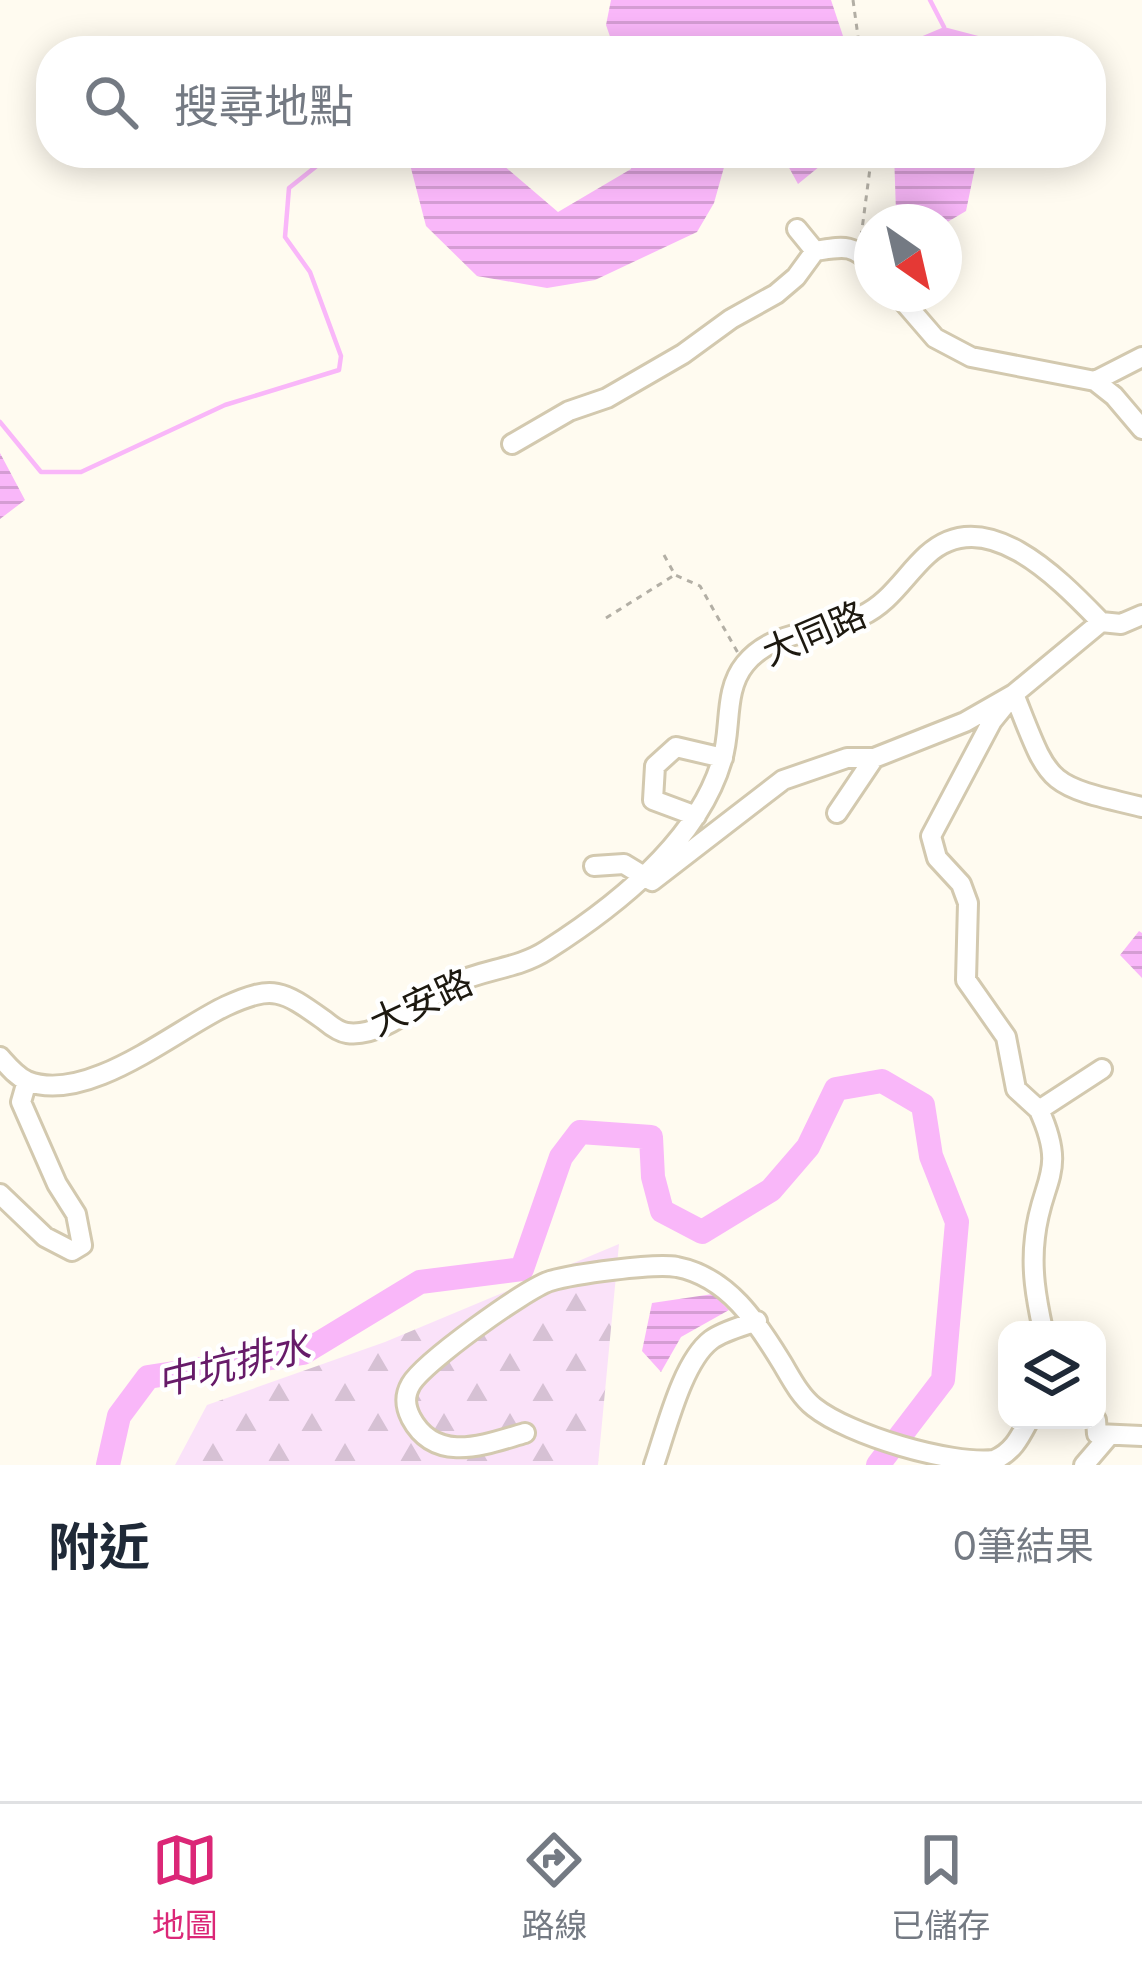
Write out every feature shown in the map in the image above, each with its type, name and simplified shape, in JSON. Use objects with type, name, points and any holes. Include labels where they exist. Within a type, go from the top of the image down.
[{"type":"street","points":[[796,229],[815,251]]},
{"type":"street","points":[[512,444],[683,354],[776,294],[796,278],[815,251],[848,245],[854,249]]},
{"type":"street","points":[[913,312],[951,349],[1095,381],[1142,428]]},
{"type":"street","points":[[1095,381],[1142,357]]},
{"type":"street","name":"大同路","points":[[640,877],[696,816],[723,758],[730,696],[744,665],[769,645],[818,626],[859,618],[881,604],[929,553],[956,537],[984,536],[1037,563],[1059,577],[1101,622]]},
{"type":"street","points":[[594,866],[624,865],[652,880],[783,780],[847,758],[874,758],[965,722],[1014,694],[1101,622],[1121,624],[1142,615]]},
{"type":"street","points":[[1014,694],[1052,777],[1072,790],[1142,807]]},
{"type":"street","points":[[1014,694],[992,721],[931,836],[938,858],[961,884],[968,903],[966,980],[1006,1037],[1016,1089],[1039,1110],[1053,1141],[1048,1193],[1035,1231],[1033,1280],[1041,1321]]},
{"type":"street","points":[[696,816],[653,800],[655,766],[676,747],[723,758]]},
{"type":"street","points":[[837,813],[874,758]]},
{"type":"street","name":"大安路","points":[[27,1081],[70,1083],[96,1075],[134,1060],[258,992],[284,991],[345,1033],[366,1031],[454,983],[520,964],[545,951],[640,877]]},
{"type":"street","points":[[0,1057],[27,1081],[21,1102],[57,1184],[76,1214],[82,1245],[72,1251],[45,1237],[0,1194]]},
{"type":"street","points":[[1039,1110],[1102,1069]]},
{"type":"street","points":[[525,1433],[482,1446],[448,1449],[420,1431],[405,1401],[410,1386],[425,1366],[549,1281],[675,1267],[707,1279],[734,1297],[757,1321],[810,1405],[865,1435],[962,1463],[992,1461],[1013,1448],[1024,1429]]},
{"type":"street","points":[[653,1465],[686,1377],[702,1351],[711,1340],[757,1321]]},
{"type":"street","points":[[1106,1426],[1142,1436]]},
{"type":"street","points":[[1084,1465],[1098,1429]]},
{"type":"path","points":[[853,0],[858,36]]},
{"type":"path","points":[[869,204],[871,168]]},
{"type":"path","points":[[664,555],[675,575],[700,586],[744,665]]},
{"type":"path","points":[[606,618],[675,575]]},
{"type":"green space","points":[[619,1244],[598,1465],[175,1465],[207,1405],[385,1342]]},
{"type":"shaded area","points":[[611,0],[831,0],[843,36],[610,36],[606,25]]},
{"type":"shaded area","points":[[944,27],[978,36],[923,36]]},
{"type":"shaded area","points":[[411,168],[507,168],[558,212],[631,168],[724,168],[714,203],[697,232],[595,280],[547,288],[477,276],[426,226]]},
{"type":"shaded area","points":[[789,168],[818,168],[798,184]]},
{"type":"shaded area","points":[[895,168],[975,168],[962,213],[962,204],[896,204]]},
{"type":"shaded area","points":[[0,453],[25,500],[0,519]]},
{"type":"shaded area","points":[[1142,933],[1142,978],[1120,955]]},
{"type":"shaded area","points":[[713,1294],[729,1310],[681,1337],[661,1372],[642,1351],[652,1303]]},
{"type":"waterway","points":[[930,0],[944,27]]},
{"type":"waterway","points":[[0,422],[41,472],[81,472],[225,405],[339,370],[341,356],[310,272],[285,237],[289,188],[314,168]]},
{"type":"waterway","name":"中坑排水","points":[[108,1465],[119,1416],[148,1377],[303,1353],[420,1282],[522,1269],[561,1157],[580,1132],[651,1137],[653,1177],[662,1211],[702,1232],[771,1190],[808,1147],[836,1089],[882,1081],[923,1105],[931,1156],[957,1222],[943,1380],[878,1465]]}]
